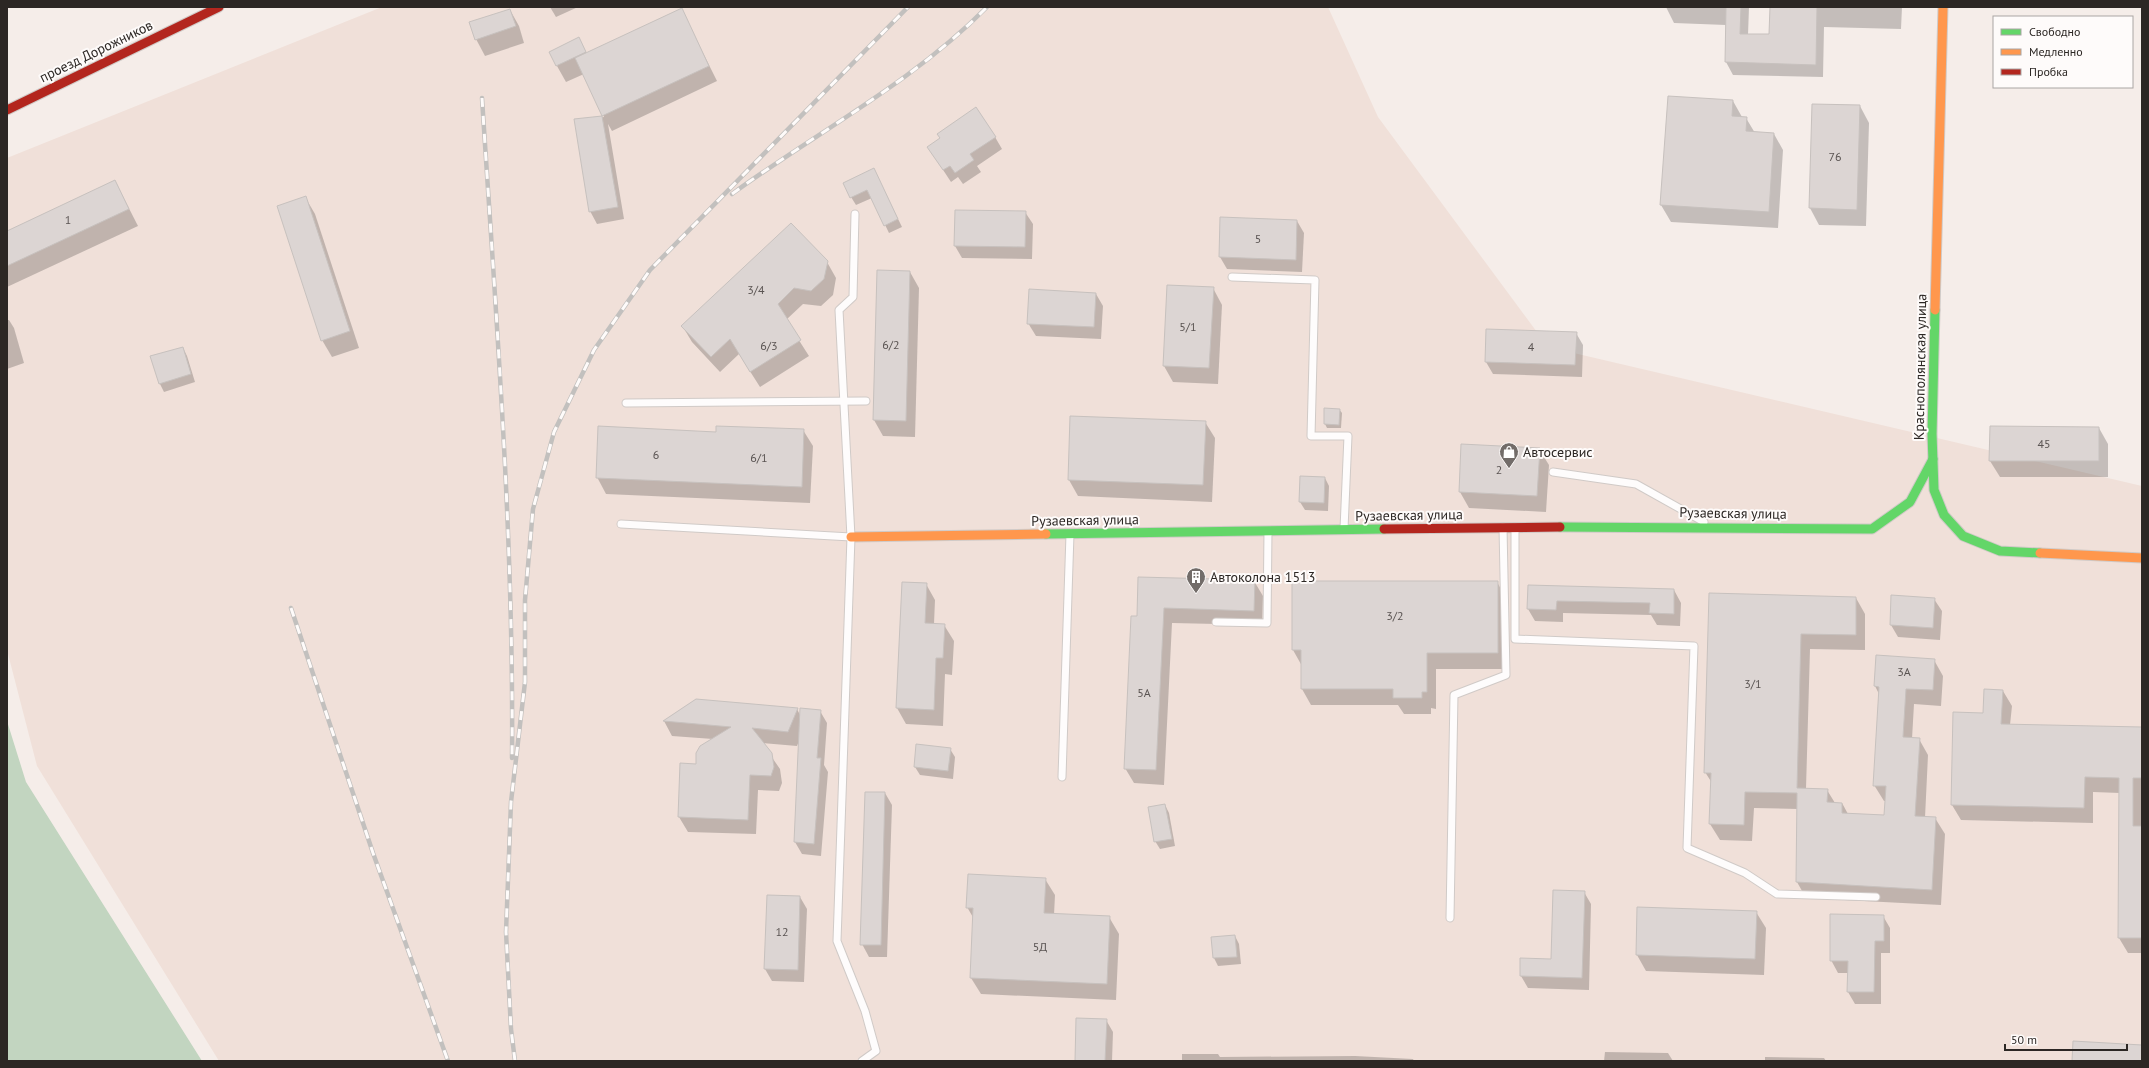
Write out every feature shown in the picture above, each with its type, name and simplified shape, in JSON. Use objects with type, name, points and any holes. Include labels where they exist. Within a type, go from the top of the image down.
[{"type":"street","name":"проезд Дорожников","points":[[7,110],[219,7]]},
{"type":"street","name":"Краснополянская улица","points":[[1943,7],[1933,460],[1934,490],[1944,515],[1963,536],[2000,551],[2142,558]]},
{"type":"street","name":"Рузаевская улица","points":[[852,537],[1503,527],[1713,526],[1872,529],[1910,502],[1933,460]]},
{"type":"lane","points":[[855,214],[853,297],[839,310],[852,537],[837,941],[865,1011],[876,1051],[862,1061]]},
{"type":"lane","points":[[1232,277],[1315,280],[1311,436],[1348,436],[1344,529]]},
{"type":"lane","points":[[626,403],[866,401]]},
{"type":"lane","points":[[1552,472],[1636,484],[1713,526]]},
{"type":"lane","points":[[622,524],[852,537]]},
{"type":"lane","points":[[1450,918],[1454,695],[1506,675],[1503,527]]},
{"type":"lane","points":[[1515,527],[1515,639],[1694,646],[1687,848],[1745,873],[1777,894],[1876,897]]},
{"type":"lane","points":[[1216,622],[1267,623],[1268,531]]},
{"type":"lane","points":[[1062,777],[1070,534]]},
{"type":"shaded area","points":[[382,7],[1328,7],[1378,117],[1548,347],[2142,486],[2142,1061],[219,1061],[37,766],[7,650],[7,158]]},
{"type":"green space","points":[[7,721],[26,782],[202,1061],[7,1061]]},
{"type":"building","points":[[1726,7],[1741,7],[1740,34],[1769,34],[1770,7],[1817,7],[1816,65],[1725,62]]},
{"type":"building","points":[[682,8],[709,66],[602,116],[575,58]]},
{"type":"building","points":[[510,9],[516,26],[475,40],[469,22]]},
{"type":"building","points":[[579,37],[586,52],[556,66],[549,52]]},
{"type":"building","points":[[1668,96],[1733,100],[1732,116],[1747,117],[1746,131],[1774,133],[1769,212],[1660,205]]},
{"type":"building","points":[[1812,104],[1860,105],[1857,210],[1809,208]]},
{"type":"building","points":[[976,107],[996,137],[970,154],[974,160],[955,173],[950,166],[943,170],[927,147],[940,138],[937,134]]},
{"type":"building","points":[[602,116],[618,207],[589,212],[574,119]]},
{"type":"building","points":[[874,168],[898,219],[884,226],[867,190],[850,198],[843,183]]},
{"type":"building","points":[[115,180],[129,209],[7,266],[7,231]]},
{"type":"building","points":[[306,196],[350,331],[321,341],[277,206]]},
{"type":"building","points":[[955,210],[1026,211],[1025,247],[954,246]]},
{"type":"building","points":[[1220,217],[1297,220],[1296,260],[1219,257]]},
{"type":"building","points":[[791,223],[828,261],[824,279],[811,291],[794,288],[778,304],[801,340],[750,372],[730,339],[711,357],[681,326]]},
{"type":"building","points":[[877,270],[910,271],[906,421],[873,420]]},
{"type":"building","points":[[1167,285],[1214,287],[1209,368],[1163,366]]},
{"type":"building","points":[[1029,289],[1096,293],[1094,327],[1027,324]]},
{"type":"building","points":[[1486,329],[1577,332],[1575,365],[1485,362]]},
{"type":"building","points":[[183,347],[191,374],[159,384],[150,356]]},
{"type":"building","points":[[1324,408],[1340,409],[1339,425],[1324,424]]},
{"type":"building","points":[[1070,416],[1206,421],[1203,485],[1068,480]]},
{"type":"building","points":[[598,426],[716,432],[716,426],[804,429],[802,487],[596,478]]},
{"type":"building","points":[[1990,426],[2099,427],[2099,461],[1989,461]]},
{"type":"building","points":[[1461,444],[1540,448],[1537,496],[1459,492]]},
{"type":"building","points":[[1300,476],[1325,477],[1324,503],[1299,502]]},
{"type":"building","points":[[1138,577],[1255,580],[1254,611],[1164,608],[1156,770],[1124,769],[1131,616],[1137,616]]},
{"type":"building","points":[[1292,581],[1498,581],[1498,653],[1427,653],[1427,692],[1422,692],[1422,698],[1393,698],[1393,689],[1301,689],[1301,650],[1292,650]]},
{"type":"building","points":[[902,582],[927,583],[925,623],[945,624],[943,658],[936,658],[934,710],[896,708]]},
{"type":"building","points":[[1528,585],[1674,589],[1674,614],[1649,613],[1650,603],[1557,601],[1556,610],[1527,609]]},
{"type":"building","points":[[1709,593],[1856,597],[1856,635],[1801,634],[1797,788],[1828,789],[1827,802],[1842,803],[1842,813],[1884,815],[1886,786],[1873,786],[1879,687],[1874,686],[1876,655],[1935,659],[1933,690],[1906,689],[1903,737],[1920,738],[1915,816],[1936,817],[1932,890],[1796,882],[1797,793],[1745,792],[1744,825],[1709,824],[1711,773],[1704,773]]},
{"type":"building","points":[[1891,595],[1935,598],[1933,628],[1890,625]]},
{"type":"building","points":[[1984,689],[2003,690],[2001,724],[2142,727],[2142,778],[2133,778],[2133,826],[2142,826],[2142,938],[2118,938],[2119,778],[2085,777],[2084,808],[1951,805],[1953,712],[1983,713]]},
{"type":"building","points":[[696,699],[798,708],[788,732],[752,728],[772,753],[774,767],[771,776],[750,775],[748,820],[678,817],[680,763],[696,764],[696,753],[700,746],[731,727],[663,721]]},
{"type":"building","points":[[800,708],[821,710],[817,758],[821,758],[814,844],[794,842]]},
{"type":"building","points":[[916,744],[951,748],[948,771],[914,767]]},
{"type":"building","points":[[865,792],[885,792],[881,945],[860,945]]},
{"type":"building","points":[[1165,804],[1172,839],[1154,842],[1148,807]]},
{"type":"building","points":[[968,874],[1046,878],[1044,913],[1110,916],[1107,984],[970,978],[973,908],[966,908]]},
{"type":"building","points":[[1553,890],[1585,891],[1582,978],[1520,976],[1520,958],[1551,959]]},
{"type":"building","points":[[767,895],[800,896],[798,970],[764,969]]},
{"type":"building","points":[[1637,907],[1757,911],[1755,959],[1636,955]]},
{"type":"building","points":[[1830,914],[1884,915],[1884,941],[1875,941],[1874,992],[1847,992],[1848,961],[1830,961]]},
{"type":"building","points":[[1235,935],[1237,957],[1213,958],[1211,937]]},
{"type":"building","points":[[1076,1018],[1107,1019],[1105,1061],[1075,1061]]},
{"type":"building","points":[[2073,1041],[2142,1045],[2142,1061],[2072,1061]]},
{"type":"railway","points":[[515,1061],[511,1029],[506,932],[511,802],[525,682],[525,600],[533,509],[554,432],[594,350],[650,270],[908,7]]},
{"type":"railway","points":[[732,194],[896,83],[927,60],[987,7]]},
{"type":"railway","points":[[482,98],[507,510],[512,675],[512,758]]},
{"type":"railway","points":[[291,608],[373,853],[448,1061]]},
{"type":"traffic: fast","points":[[1935,310],[1932,434],[1934,490],[1944,515],[1963,536],[2000,551],[2040,553]]},
{"type":"traffic: fast","points":[[1560,527],[1872,529],[1910,502],[1933,459]]},
{"type":"traffic: fast","points":[[1046,534],[1384,529]]},
{"type":"traffic: slow","points":[[1935,310],[1943,7]]},
{"type":"traffic: slow","points":[[851,537],[1046,534]]},
{"type":"traffic: slow","points":[[2040,553],[2142,558]]},
{"type":"traffic: jam","points":[[7,110],[219,7]]},
{"type":"traffic: jam","points":[[1384,529],[1560,527]]},
{"type":"place","name":"Автосервис","points":[[1509,469]]},
{"type":"place","name":"Автоколона 1513","points":[[1196,594]]}]
